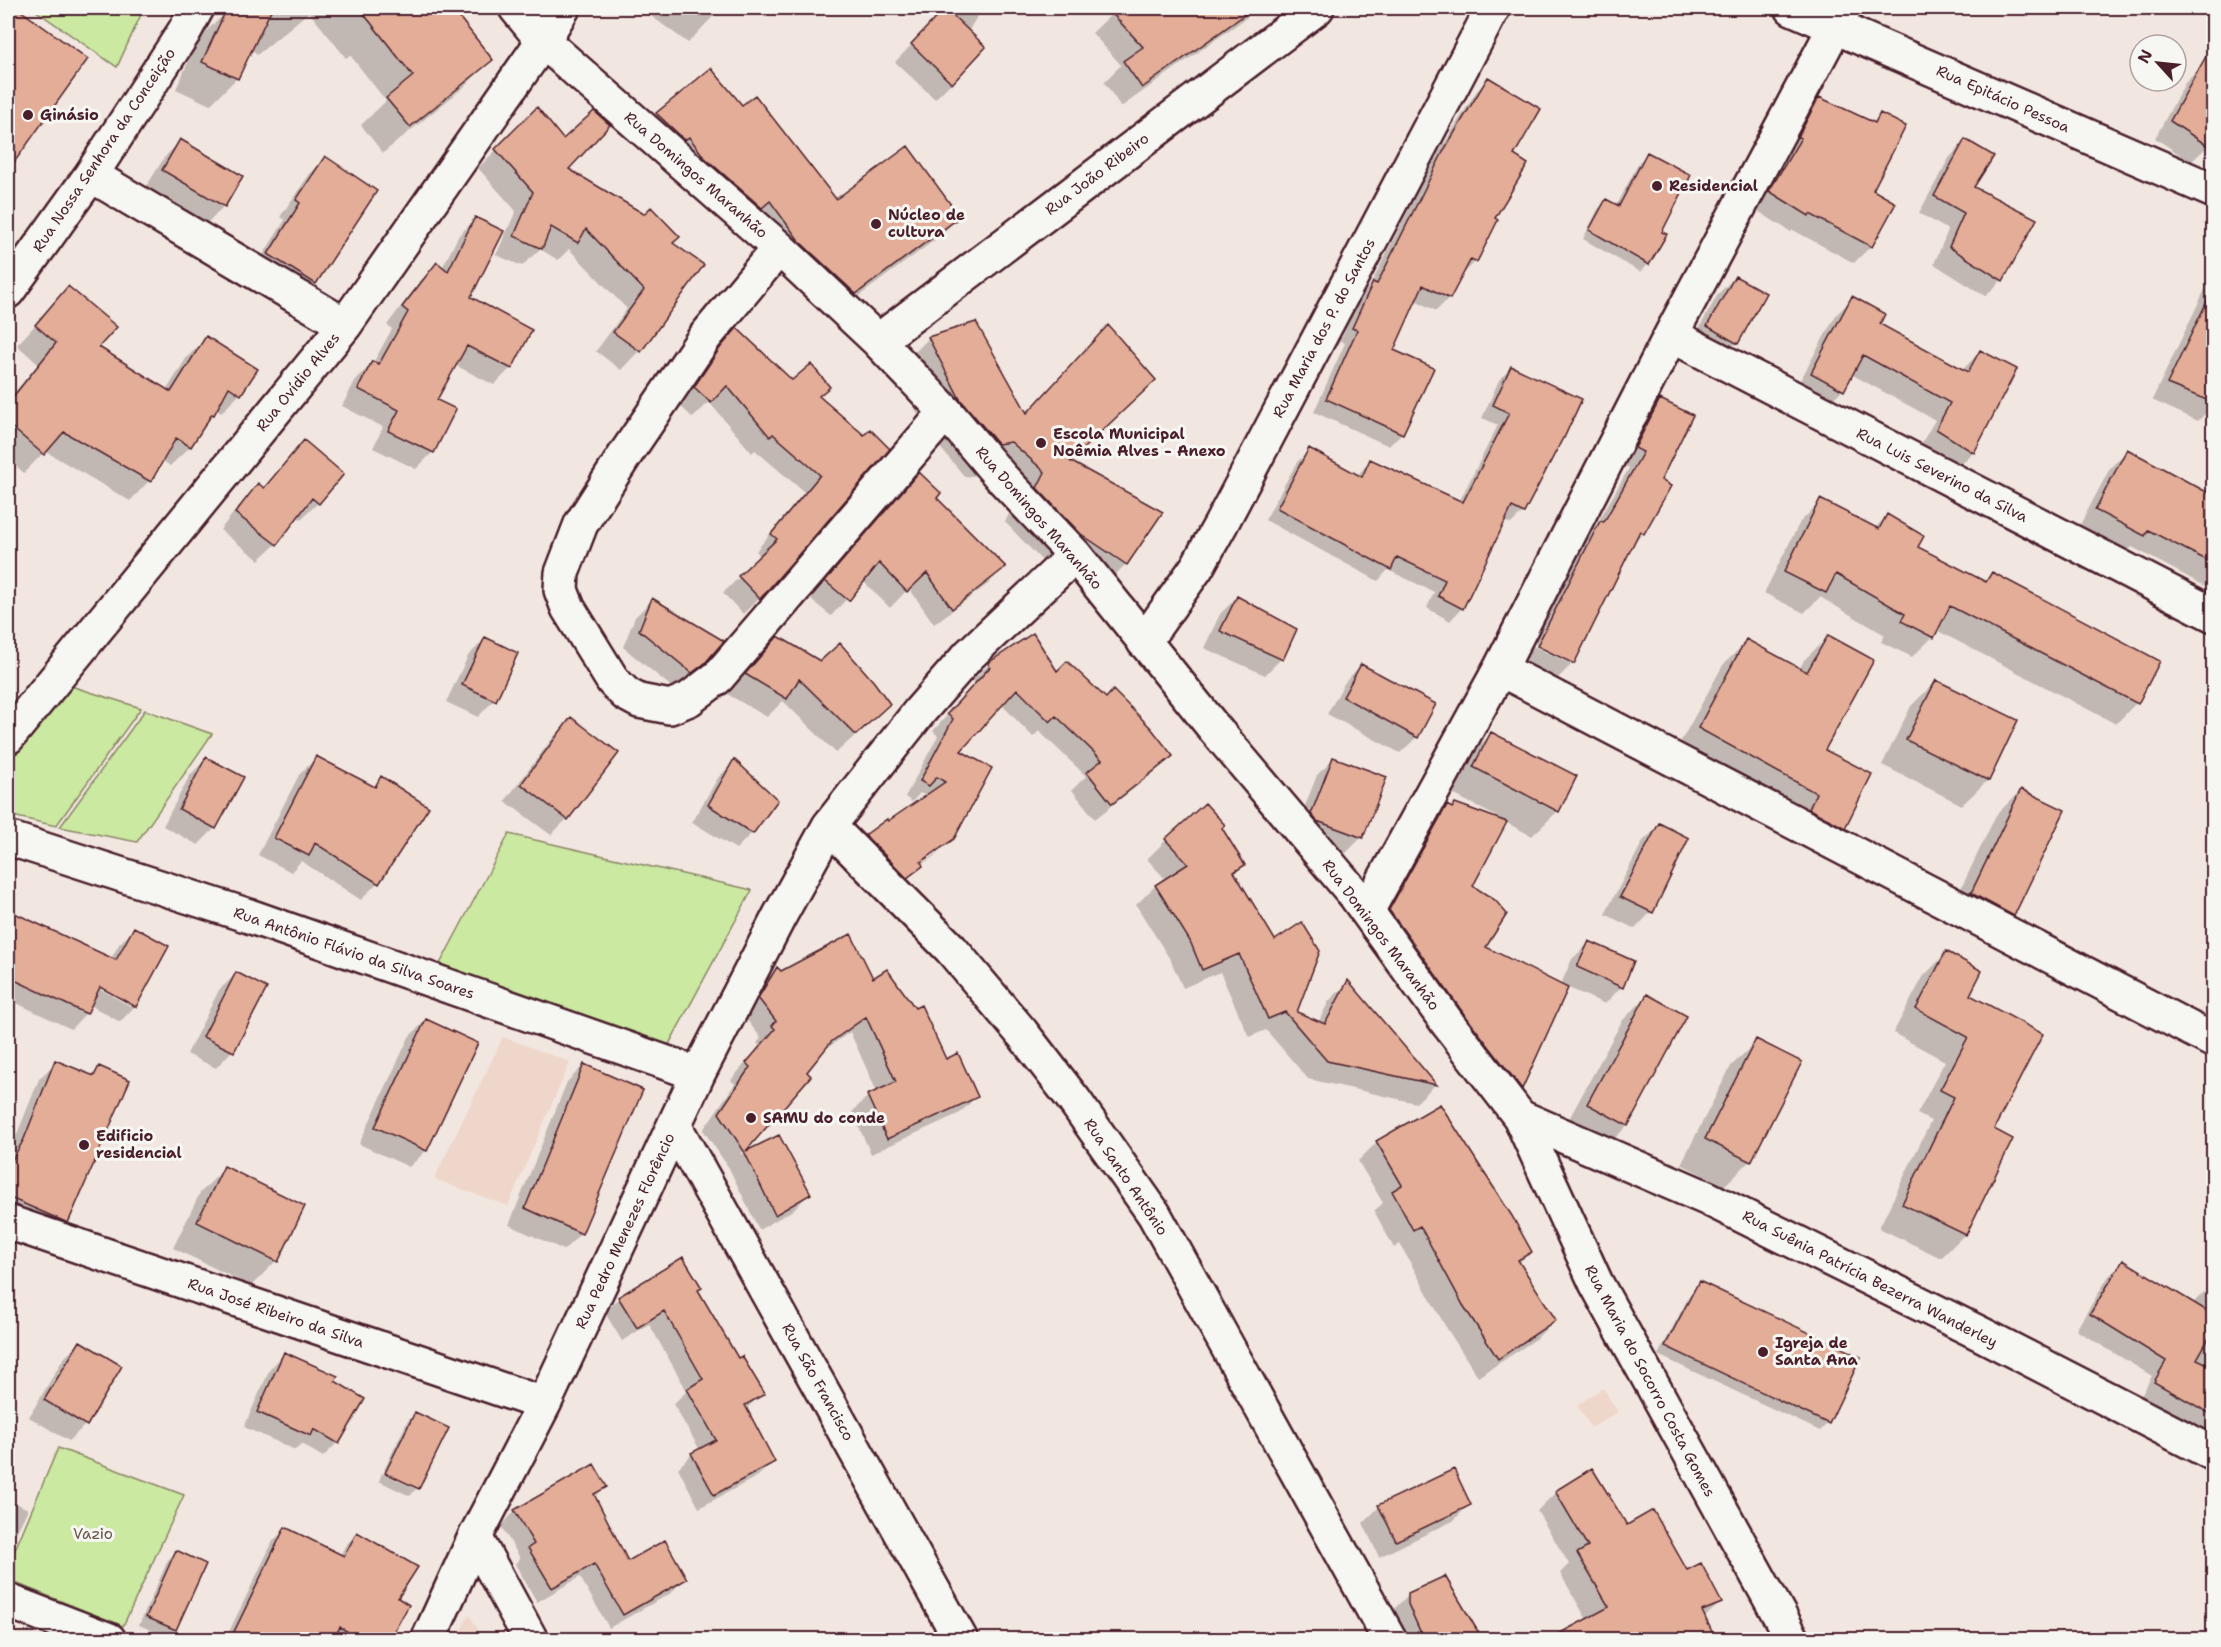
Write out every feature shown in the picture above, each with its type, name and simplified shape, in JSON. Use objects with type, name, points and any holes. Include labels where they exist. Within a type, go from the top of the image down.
[{"type":"street","name":"Rua Nossa Senhora da Conceição","points":[[8,291],[91,175],[184,32],[197,8]]},
{"type":"street","name":"Rua Domingos Maranhão","points":[[516,8],[543,40],[779,248],[878,341],[946,412],[1001,477],[1075,555],[1144,642],[1367,911],[1449,1025],[1520,1117]]},
{"type":"street","name":"Rua Ovídio Alves","points":[[8,737],[345,325],[563,8]]},
{"type":"street","name":"Rua João Ribeiro","points":[[878,341],[1317,8]]},
{"type":"street","name":"Rua Maria dos P. do Santos","points":[[1144,642],[1197,567],[1214,538],[1493,8]]},
{"type":"street","name":"Rua Epitácio Pessoa","points":[[1792,8],[1839,16],[2214,190]]},
{"type":"street","points":[[1367,911],[1500,669],[1671,335],[1839,16]]},
{"type":"street","points":[[91,175],[345,325]]},
{"type":"street","points":[[779,248],[705,337],[625,455],[581,524],[562,573],[561,590],[568,608],[613,681],[626,694],[639,701],[670,707],[689,699],[718,677],[946,412]]},
{"type":"street","name":"Rua Luis Severino da Silva","points":[[1671,335],[2214,615]]},
{"type":"street","name":"Rua Pedro Menezes Florêncio","points":[[428,1640],[475,1537],[544,1404],[699,1074],[779,917],[829,826],[920,711],[969,655],[1075,555]]},
{"type":"street","points":[[1500,669],[2214,1041]]},
{"type":"street","name":"Rua Santo Antônio","points":[[829,826],[951,949],[1008,1016],[1074,1100],[1147,1204],[1390,1640]]},
{"type":"street","name":"Rua Antônio Flávio da Silva Soares","points":[[8,838],[249,916],[699,1074]]},
{"type":"street","name":"Rua Suênia Patrícia Bezerra Wanderley","points":[[1520,1117],[1709,1198],[2214,1454]]},
{"type":"street","name":"Rua Maria do Socorro Costa Gomes","points":[[1520,1117],[1596,1283],[1793,1640]]},
{"type":"street","name":"Rua São Francisco","points":[[674,1125],[961,1640]]},
{"type":"street","name":"Rua José Ribeiro da Silva","points":[[8,1222],[544,1404]]},
{"type":"street","points":[[475,1537],[531,1640]]},
{"type":"street","points":[[8,1601],[109,1640]]},
{"type":"shaded area","points":[[503,1037],[570,1062],[508,1206],[434,1179]]},
{"type":"shaded area","points":[[1603,1388],[1618,1412],[1591,1428],[1577,1405]]},
{"type":"shaded area","points":[[469,1614],[483,1639],[457,1639]]},
{"type":"green space","points":[[32,8],[144,8],[117,67]]},
{"type":"green space","points":[[58,682],[141,708],[56,826],[8,815],[8,745]]},
{"type":"green space","points":[[145,710],[212,734],[137,842],[60,827]]},
{"type":"green space","points":[[509,834],[752,890],[668,1046],[440,964]]},
{"type":"green space","name":"Vazio","points":[[58,1448],[184,1495],[123,1626],[8,1580],[8,1566]]},
{"type":"building","name":"Ginásio","points":[[8,8],[17,8],[88,59],[8,171]]},
{"type":"building","points":[[227,8],[272,8],[238,79],[202,62]]},
{"type":"building","points":[[359,8],[452,8],[493,60],[410,127],[386,98],[413,76]]},
{"type":"building","points":[[945,8],[986,47],[952,84],[911,44]]},
{"type":"building","points":[[1107,8],[1254,8],[1142,88],[1123,61],[1143,47]]},
{"type":"building","points":[[2214,42],[2214,150],[2170,121],[2186,93],[2188,93],[2188,89]]},
{"type":"building","points":[[711,68],[742,105],[755,95],[836,199],[908,146],[960,217],[856,294],[800,242],[770,201],[762,208],[704,157],[689,137],[685,140],[656,113]]},
{"type":"building","points":[[1488,77],[1541,109],[1514,155],[1528,164],[1495,218],[1498,220],[1477,262],[1471,259],[1450,299],[1423,285],[1394,350],[1434,368],[1403,434],[1326,399],[1357,330],[1352,328],[1373,282],[1377,284],[1444,150]]},
{"type":"building","points":[[1819,97],[1875,123],[1880,113],[1906,126],[1873,190],[1896,203],[1872,247],[1810,214],[1809,216],[1769,191],[1801,138],[1798,137]]},
{"type":"building","points":[[537,107],[563,139],[594,111],[610,125],[569,169],[644,214],[651,207],[680,237],[673,243],[704,265],[641,352],[613,332],[644,290],[586,229],[578,243],[551,227],[542,249],[514,236],[533,192],[495,149]]},
{"type":"building","points":[[180,139],[243,176],[225,207],[162,170]]},
{"type":"building","points":[[1965,139],[1994,156],[1974,187],[2037,219],[2003,281],[1949,247],[1964,213],[1934,196]]},
{"type":"building","points":[[1647,152],[1691,175],[1662,232],[1667,234],[1649,265],[1589,230],[1606,199],[1619,206]]},
{"type":"building","points":[[325,156],[377,191],[316,284],[268,254],[300,203],[296,200]]},
{"type":"building","points":[[475,217],[504,231],[471,297],[532,330],[512,369],[467,346],[437,400],[456,409],[434,453],[388,431],[399,410],[358,389],[372,361],[379,364],[408,312],[402,307],[437,262],[448,271]]},
{"type":"building","points":[[1735,276],[1766,293],[1738,344],[1707,326]]},
{"type":"building","points":[[68,286],[117,327],[99,347],[171,392],[206,336],[258,369],[241,395],[229,387],[214,415],[212,414],[191,447],[176,438],[151,482],[64,432],[44,455],[8,424],[8,403],[56,343],[35,325]]},
{"type":"building","points":[[2214,287],[2214,403],[2167,384]]},
{"type":"building","points":[[1852,296],[1885,314],[1880,324],[1968,372],[1980,350],[2017,369],[1974,453],[1936,429],[1950,403],[1863,355],[1844,391],[1811,373]]},
{"type":"building","name":"Escola Municipal Noêmia Alves - Anexo","points":[[976,322],[1027,413],[1108,325],[1156,380],[1070,461],[1163,512],[1127,565],[1081,534],[1037,488],[1045,472],[1011,442],[998,444],[960,399],[928,337]]},
{"type":"building","points":[[737,328],[792,380],[811,364],[830,387],[819,396],[864,435],[870,429],[890,449],[760,599],[738,576],[777,539],[771,534],[820,475],[773,434],[770,437],[727,386],[711,403],[694,387],[720,348]]},
{"type":"building","points":[[1511,366],[1582,399],[1524,513],[1512,507],[1463,609],[1438,596],[1445,580],[1397,557],[1391,570],[1277,508],[1309,448],[1362,477],[1370,459],[1463,502],[1509,413],[1493,405]]},
{"type":"building","points":[[1660,399],[1693,415],[1661,480],[1671,486],[1644,534],[1640,531],[1574,664],[1537,646],[1600,521],[1604,522],[1643,452],[1635,448]]},
{"type":"building","points":[[304,440],[344,474],[319,504],[312,498],[277,545],[235,513],[258,483],[264,488]]},
{"type":"building","points":[[2127,449],[2214,496],[2214,564],[2148,530],[2145,536],[2095,510]]},
{"type":"building","points":[[919,472],[941,493],[937,498],[1006,567],[952,609],[927,573],[907,592],[879,563],[849,601],[825,581]]},
{"type":"building","points":[[1820,499],[1879,529],[1887,514],[1924,536],[1918,547],[1986,582],[1992,572],[2160,661],[2138,704],[1950,606],[1934,638],[1901,621],[1905,614],[1836,574],[1826,593],[1784,572]]},
{"type":"building","points":[[1237,596],[1297,629],[1283,660],[1220,631]]},
{"type":"building","points":[[652,598],[724,641],[705,663],[692,673],[639,630]]},
{"type":"building","points":[[1033,633],[1057,671],[1067,661],[1106,698],[1113,690],[1151,728],[1173,756],[1112,804],[1087,772],[1102,760],[1056,716],[1050,722],[1017,689],[961,751],[992,768],[954,839],[921,862],[923,866],[907,878],[865,835],[945,782],[937,777],[929,786],[920,781],[953,719],[947,714],[990,667],[988,663]]},
{"type":"building","points":[[1828,635],[1874,660],[1825,750],[1872,774],[1845,828],[1809,809],[1816,793],[1698,728],[1746,639],[1807,672]]},
{"type":"building","points":[[778,636],[820,661],[840,643],[890,704],[856,735],[799,679],[787,699],[745,674]]},
{"type":"building","points":[[485,637],[518,653],[496,701],[462,685]]},
{"type":"building","points":[[1361,664],[1436,704],[1418,738],[1343,697]]},
{"type":"building","points":[[1936,680],[2018,720],[1989,781],[1906,740]]},
{"type":"building","points":[[571,717],[619,753],[568,820],[521,784]]},
{"type":"building","points":[[1491,732],[1577,776],[1559,812],[1473,767]]},
{"type":"building","points":[[316,756],[375,787],[381,776],[429,807],[379,884],[315,843],[309,856],[274,838]]},
{"type":"building","points":[[206,757],[244,777],[216,829],[179,809]]},
{"type":"building","points":[[1333,757],[1387,777],[1363,838],[1317,821],[1311,814]]},
{"type":"building","points":[[734,759],[778,800],[753,834],[708,805]]},
{"type":"building","points":[[2021,789],[2065,810],[2014,916],[1971,893]]},
{"type":"building","points":[[1205,803],[1225,825],[1222,828],[1245,865],[1234,872],[1275,940],[1302,922],[1320,951],[1297,1012],[1325,1024],[1348,980],[1437,1085],[1327,1061],[1285,1012],[1268,1019],[1239,954],[1202,970],[1190,941],[1155,885],[1188,864],[1165,839]]},
{"type":"building","points":[[1455,803],[1507,822],[1473,886],[1495,900],[1507,914],[1486,947],[1568,988],[1522,1089],[1464,1014],[1389,910],[1447,805],[1452,808]]},
{"type":"building","points":[[1659,823],[1689,838],[1653,913],[1620,897]]},
{"type":"building","points":[[8,910],[116,960],[134,927],[169,946],[136,1007],[100,987],[87,1014],[8,977]]},
{"type":"building","points":[[851,934],[873,978],[887,969],[915,1008],[921,1005],[946,1059],[958,1053],[978,1097],[887,1139],[867,1095],[896,1082],[866,1017],[831,1042],[807,1072],[811,1076],[746,1151],[779,1135],[811,1194],[775,1215],[744,1151],[719,1113],[750,1067],[746,1063],[775,1029],[772,1026],[776,1021],[758,998],[777,967],[781,971]]},
{"type":"building","points":[[1589,941],[1634,961],[1623,988],[1577,967]]},
{"type":"building","points":[[1946,951],[1982,971],[1970,995],[2043,1034],[1994,1129],[2013,1139],[1966,1235],[1902,1204],[1954,1097],[1940,1090],[1968,1037],[1916,1009]]},
{"type":"building","points":[[236,972],[267,988],[234,1052],[203,1037]]},
{"type":"building","points":[[1647,994],[1687,1016],[1628,1126],[1587,1104]]},
{"type":"building","points":[[426,1019],[478,1043],[427,1151],[375,1127]]},
{"type":"building","points":[[1756,1039],[1802,1062],[1751,1162],[1705,1139]]},
{"type":"building","points":[[55,1060],[94,1076],[99,1066],[130,1080],[68,1223],[8,1197],[8,1167],[24,1139]]},
{"type":"building","points":[[584,1064],[643,1090],[582,1234],[525,1208]]},
{"type":"building","points":[[1440,1104],[1512,1216],[1532,1252],[1518,1260],[1556,1320],[1498,1359],[1463,1305],[1420,1226],[1413,1230],[1392,1191],[1402,1185],[1376,1141]]},
{"type":"building","points":[[224,1166],[305,1206],[278,1262],[197,1222]]},
{"type":"building","points":[[683,1257],[702,1288],[698,1290],[738,1358],[742,1356],[765,1394],[745,1405],[775,1462],[714,1495],[691,1453],[716,1440],[687,1389],[703,1379],[664,1311],[637,1328],[618,1297]]},
{"type":"building","points":[[2123,1260],[2214,1315],[2214,1329],[2197,1359],[2214,1367],[2214,1416],[2154,1382],[2166,1361],[2090,1314]]},
{"type":"building","name":"Igreja de Santa Ana","points":[[1699,1281],[1861,1357],[1829,1424],[1665,1346]]},
{"type":"building","points":[[80,1341],[122,1366],[87,1426],[44,1400]]},
{"type":"building","points":[[284,1352],[338,1376],[335,1381],[365,1399],[339,1444],[314,1429],[311,1436],[257,1412]]},
{"type":"building","points":[[415,1412],[449,1428],[419,1489],[385,1473]]},
{"type":"building","points":[[594,1464],[607,1487],[594,1494],[628,1561],[665,1540],[687,1579],[623,1615],[594,1564],[552,1588],[528,1548],[534,1544],[514,1510]]},
{"type":"building","points":[[1592,1468],[1627,1525],[1653,1510],[1687,1570],[1701,1563],[1722,1603],[1702,1611],[1716,1640],[1547,1640],[1609,1607],[1577,1553],[1588,1547],[1555,1491]]},
{"type":"building","points":[[1454,1469],[1471,1505],[1396,1541],[1378,1505]]},
{"type":"building","points":[[285,1527],[344,1556],[357,1532],[418,1567],[398,1598],[409,1605],[389,1640],[361,1640],[340,1627],[333,1640],[230,1640]]},
{"type":"building","points":[[176,1550],[206,1564],[176,1630],[146,1617]]},
{"type":"building","points":[[1445,1576],[1483,1640],[1424,1640],[1408,1604],[1408,1593]]},
{"type":"place","name":"Ginásio","points":[[28,115]]},
{"type":"place","name":"Residencial","points":[[1657,186]]},
{"type":"place","name":"Núcleo de cultura","points":[[876,224]]},
{"type":"place","name":"Escola Municipal Noêmia Alves - Anexo","points":[[1041,443]]},
{"type":"place","name":"SAMU do conde","points":[[751,1118]]},
{"type":"place","name":"Edificio residencial","points":[[84,1145]]},
{"type":"place","name":"Igreja de Santa Ana","points":[[1763,1352]]}]
